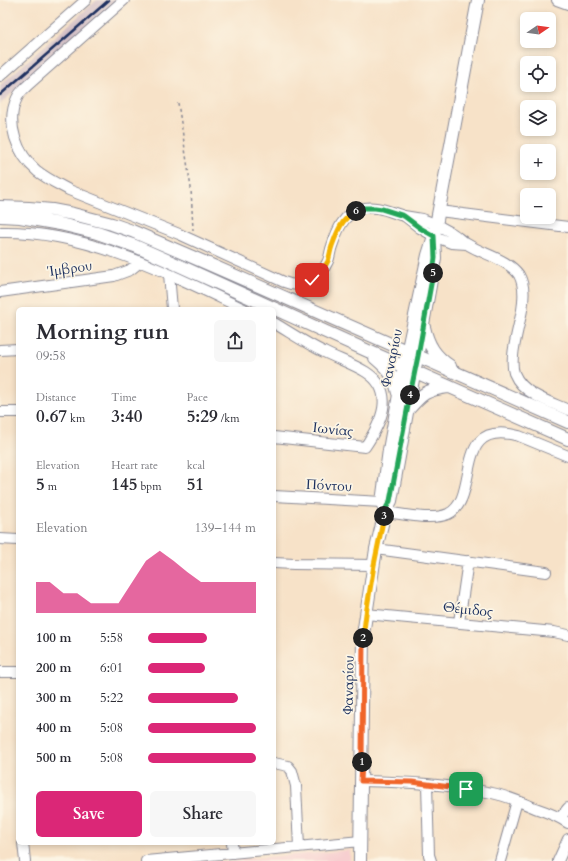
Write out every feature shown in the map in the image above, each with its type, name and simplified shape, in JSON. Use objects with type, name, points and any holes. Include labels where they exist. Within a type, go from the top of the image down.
[{"type":"main road","name":"Φαναρίου","points":[[360,861],[363,635],[383,507],[389,450],[399,395],[413,354],[478,0]]},
{"type":"main road","points":[[0,207],[52,210],[112,224],[392,344],[568,422]]},
{"type":"main road","points":[[0,216],[20,217],[54,222],[97,233],[124,242],[271,307]]},
{"type":"main road","points":[[276,309],[568,439]]},
{"type":"main road","points":[[392,344],[419,323],[436,354],[463,376]]},
{"type":"main road","points":[[368,351],[389,372],[394,380],[399,395]]},
{"type":"main road","name":"Φαναρίου","points":[[383,507],[390,501],[407,411],[409,369]]},
{"type":"main road","points":[[407,411],[425,393],[434,389],[448,386]]},
{"type":"street","points":[[0,76],[86,0]]},
{"type":"street","points":[[124,0],[29,84],[17,97],[12,112],[12,124],[15,140],[21,151],[36,170],[69,190],[194,240],[291,285],[304,284],[313,280],[328,260],[340,226],[346,218],[362,208],[382,209],[404,216],[420,228],[435,231],[451,243],[467,244],[506,264],[518,275],[523,288],[524,298],[513,356],[515,375],[521,384],[534,395],[568,410]]},
{"type":"street","points":[[557,0],[568,4]]},
{"type":"street","points":[[439,211],[568,227]]},
{"type":"street","points":[[0,232],[39,234],[110,250],[169,274],[240,307]]},
{"type":"street","name":"Ίμβρου","points":[[0,292],[114,276],[130,270],[140,262]]},
{"type":"street","points":[[169,274],[172,307]]},
{"type":"street","name":"Ιωνίας","points":[[276,324],[320,350],[364,370],[377,381],[383,393],[383,408],[379,423],[365,447],[276,437]]},
{"type":"street","points":[[0,350],[16,349]]},
{"type":"street","points":[[0,412],[16,412]]},
{"type":"street","name":"Πόντου","points":[[276,496],[383,507],[433,517],[450,513],[458,505],[462,496],[471,459],[476,448],[483,439],[493,434],[502,433],[518,436],[568,456]]},
{"type":"street","points":[[0,539],[16,540]]},
{"type":"street","points":[[376,549],[546,572]]},
{"type":"street","points":[[459,622],[468,561]]},
{"type":"street","points":[[276,563],[374,565]]},
{"type":"street","name":"Θέμιδος","points":[[366,614],[459,622],[554,632],[568,635]]},
{"type":"street","points":[[0,672],[16,672]]},
{"type":"street","points":[[276,763],[288,766],[292,771],[296,793],[299,847]]},
{"type":"street","points":[[361,781],[427,784],[493,793],[517,801],[564,821],[568,808]]},
{"type":"street","points":[[427,784],[429,855],[432,861]]},
{"type":"street","points":[[500,861],[517,801]]},
{"type":"street","points":[[558,861],[568,839]]},
{"type":"street","points":[[146,861],[188,859],[232,848],[299,847],[361,841]]},
{"type":"street","points":[[23,845],[24,861]]},
{"type":"path","points":[[178,103],[191,188],[194,240]]},
{"type":"shaded area","points":[[97,0],[118,0],[0,104],[0,85]]},
{"type":"shaded area","points":[[350,850],[350,861],[222,861]]},
{"type":"railway","points":[[0,95],[109,0]]},
{"type":"route","points":[[312,280],[325,266],[336,233],[340,226],[350,214],[359,209],[382,209],[404,216],[434,236],[435,258],[418,356],[390,501],[384,512],[376,549],[363,635],[361,781],[412,782],[466,789]]}]
